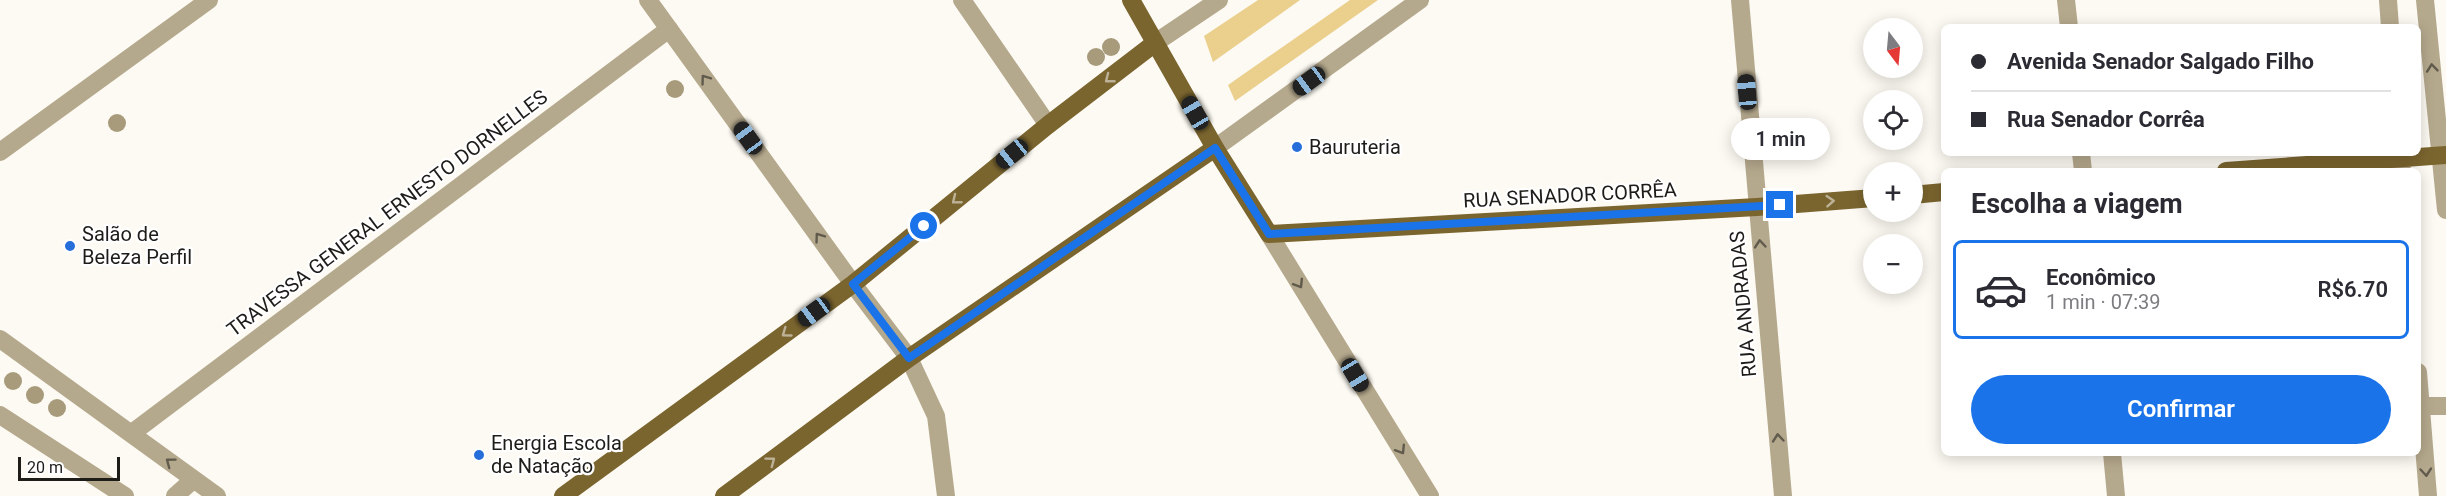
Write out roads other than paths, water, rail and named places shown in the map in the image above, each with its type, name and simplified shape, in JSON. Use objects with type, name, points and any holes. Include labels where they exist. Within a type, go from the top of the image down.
[{"type":"main road","points":[[1131,0],[1215,148],[1269,234]]},
{"type":"main road","points":[[563,496],[853,284],[1048,125],[1155,43]]},
{"type":"main road","points":[[724,496],[909,358],[1215,148]]},
{"type":"main road","points":[[2278,168],[2401,161],[2444,155]]},
{"type":"main road","points":[[1923,194],[1941,192]]},
{"type":"main road","name":"RUA SENADOR CORRÊA","points":[[1269,234],[1757,207],[1863,199]]},
{"type":"street","points":[[0,152],[209,0]]},
{"type":"street","points":[[648,0],[909,358],[936,416],[946,496]]},
{"type":"street","points":[[962,0],[1048,125]]},
{"type":"street","points":[[1155,43],[1219,0]]},
{"type":"street","points":[[1215,148],[1420,0]]},
{"type":"street","name":"RUA ANDRADAS","points":[[1740,0],[1783,496]]},
{"type":"street","points":[[2066,0],[2069,24]]},
{"type":"street","points":[[2388,0],[2390,24]]},
{"type":"street","points":[[2425,0],[2444,155],[2446,210]]},
{"type":"street","name":"TRAVESSA GENERAL ERNESTO DORNELLES","points":[[132,433],[669,29]]},
{"type":"street","points":[[1269,234],[1430,496]]},
{"type":"street","points":[[0,339],[217,496]]},
{"type":"street","points":[[2428,496],[2421,406],[2446,406]]},
{"type":"street","points":[[0,415],[125,496]]},
{"type":"street","points":[[2112,456],[2116,496]]},
{"type":"street","points":[[175,496],[193,480]]},
{"type":"place","name":"Bauruteria","points":[[1297,147]]},
{"type":"place","name":"Salão de Beleza Perfil","points":[[70,246]]},
{"type":"place","name":"Energia Escola de Natação","points":[[479,455]]}]
